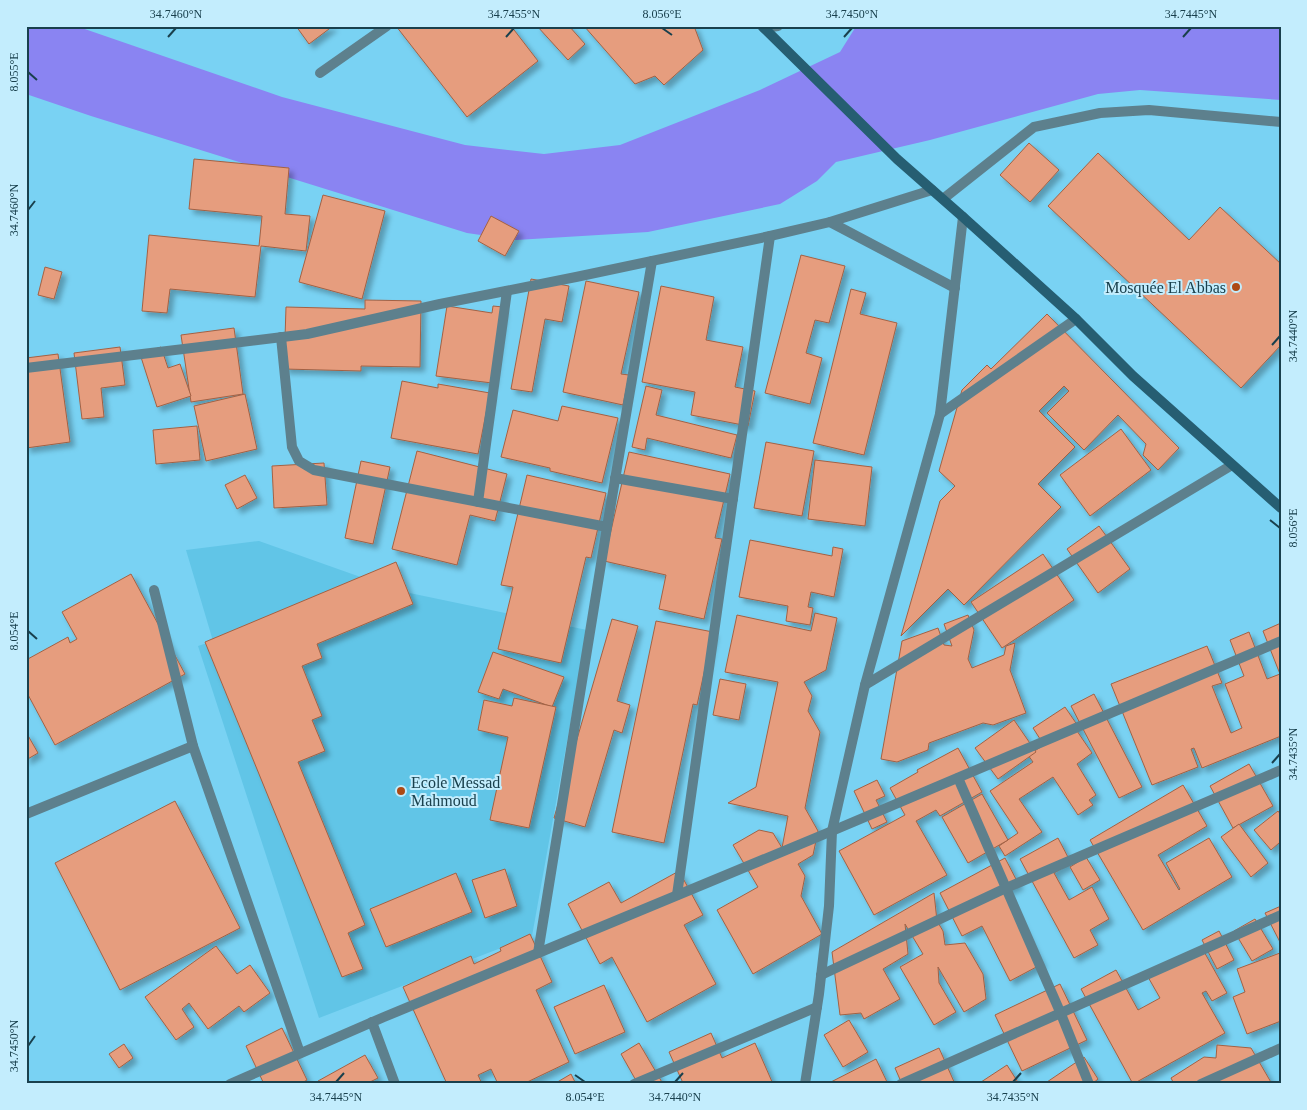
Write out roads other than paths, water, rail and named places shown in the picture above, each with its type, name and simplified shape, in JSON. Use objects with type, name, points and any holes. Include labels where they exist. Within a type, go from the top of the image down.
[{"type":"main road","points":[[763,27],[897,159],[1076,319],[1133,376],[1281,508]]},
{"type":"street","points":[[320,73],[387,26]]},
{"type":"street","points":[[763,27],[778,26]]},
{"type":"street","points":[[942,199],[1034,127],[1100,113],[1149,110],[1281,122]]},
{"type":"street","points":[[26,368],[307,334],[440,304],[770,236],[830,222],[932,190]]},
{"type":"street","points":[[805,1084],[817,1007],[829,906],[832,831],[865,685],[940,414],[963,217]]},
{"type":"street","points":[[830,222],[955,288]]},
{"type":"street","points":[[678,895],[770,236]]},
{"type":"street","points":[[538,953],[652,261]]},
{"type":"street","points":[[478,502],[507,291]]},
{"type":"street","points":[[940,414],[1076,319]]},
{"type":"street","points":[[281,337],[292,447],[299,461],[314,470],[607,527]]},
{"type":"street","points":[[865,685],[1232,465]]},
{"type":"street","points":[[615,478],[733,499]]},
{"type":"street","points":[[154,590],[192,746],[300,1053]]},
{"type":"street","points":[[230,1084],[372,1022],[832,831],[1281,641]]},
{"type":"street","points":[[26,814],[192,746]]},
{"type":"street","points":[[821,975],[1006,888],[1281,770]]},
{"type":"street","points":[[958,778],[1061,1014],[1089,1084]]},
{"type":"street","points":[[901,1084],[1281,916]]},
{"type":"street","points":[[634,1084],[817,1007]]},
{"type":"street","points":[[372,1022],[395,1084]]},
{"type":"street","points":[[1201,1084],[1281,1048]]},
{"type":"place","name":"Mosquée El Abbas","points":[[1236,287]]},
{"type":"place","name":"Ecole Messad Mahmoud","points":[[401,791]]}]
